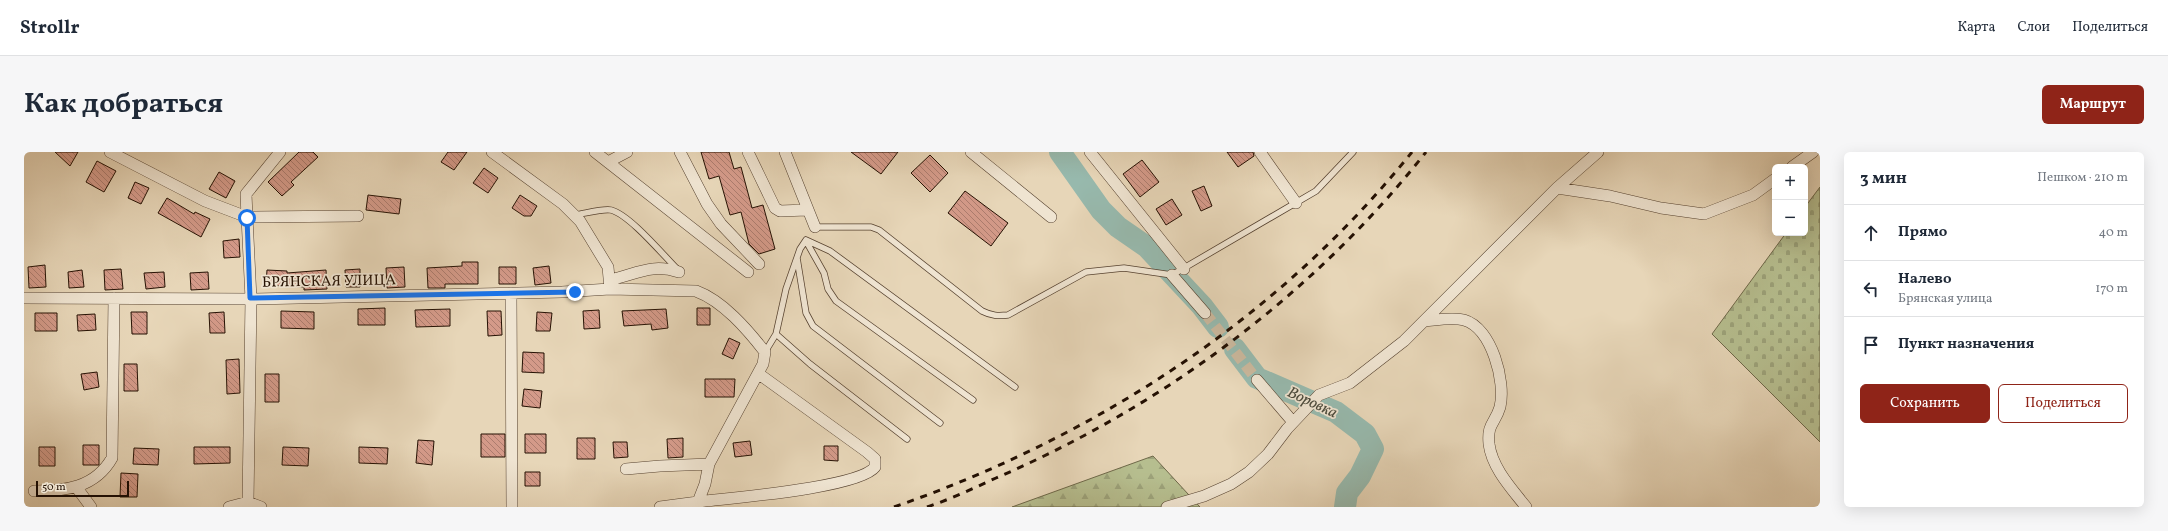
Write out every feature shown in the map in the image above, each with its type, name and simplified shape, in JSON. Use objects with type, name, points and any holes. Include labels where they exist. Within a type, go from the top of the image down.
[{"type":"street","points":[[110,152],[205,201],[247,218],[358,216]]},
{"type":"street","points":[[248,502],[250,298],[246,194],[280,152]]},
{"type":"street","points":[[492,152],[563,204],[574,215],[608,266],[610,284]]},
{"type":"street","points":[[595,152],[748,272]]},
{"type":"street","points":[[608,162],[627,152]]},
{"type":"street","points":[[680,152],[690,168],[707,204],[718,219],[759,264]]},
{"type":"street","points":[[748,152],[775,208],[780,211],[807,210]]},
{"type":"street","points":[[785,152],[815,227]]},
{"type":"street","points":[[971,152],[1051,218]]},
{"type":"street","points":[[1090,152],[1184,270]]},
{"type":"street","points":[[1260,152],[1296,203]]},
{"type":"street","points":[[1167,507],[1204,496],[1231,484],[1249,472],[1268,454],[1294,422],[1319,395],[1350,382],[1404,341],[1557,188],[1598,152]]},
{"type":"street","points":[[1791,164],[1798,152]]},
{"type":"street","points":[[1796,164],[1813,152]]},
{"type":"street","points":[[1557,188],[1610,196],[1661,208],[1704,214],[1753,195],[1772,181]]},
{"type":"street","points":[[610,284],[652,267],[667,268],[679,272]]},
{"type":"street","points":[[1172,275],[1205,313]]},
{"type":"street","points":[[610,284],[696,292],[709,296],[749,332],[765,352],[759,374],[709,464],[705,484],[698,502]]},
{"type":"street","name":"БРЯНСКАЯ УЛИЦА","points":[[24,298],[250,298],[562,292],[610,284]]},
{"type":"street","points":[[511,292],[512,507]]},
{"type":"street","points":[[34,491],[58,491],[77,488],[108,466],[112,458],[114,298]]},
{"type":"street","points":[[1424,321],[1447,319],[1465,320],[1477,328],[1486,340],[1497,360],[1501,385],[1500,408],[1489,426],[1489,446],[1497,467],[1526,507]]},
{"type":"street","points":[[660,507],[831,484],[867,474],[875,467],[875,459],[867,452],[759,374]]},
{"type":"street","points":[[1257,380],[1294,422]]},
{"type":"street","points":[[626,469],[709,464]]},
{"type":"street","points":[[77,488],[90,507]]},
{"type":"street","points":[[229,507],[248,502],[261,507]]},
{"type":"lane","points":[[815,227],[871,227],[879,230],[982,311],[992,316],[1008,315],[1086,272],[1124,268],[1172,275],[1184,270],[1316,191],[1353,152]]},
{"type":"lane","points":[[574,215],[610,210],[623,217],[640,231],[679,272]]},
{"type":"lane","points":[[765,352],[776,334],[786,289],[797,258],[806,240]]},
{"type":"lane","points":[[806,240],[830,251],[1015,388]]},
{"type":"lane","points":[[806,240],[824,273],[828,289],[836,301],[973,400]]},
{"type":"lane","points":[[797,258],[806,313],[813,326],[940,423]]},
{"type":"lane","points":[[776,334],[810,364],[907,439]]},
{"type":"green space","points":[[1820,187],[1820,442],[1712,334],[1784,236],[1808,236],[1808,203]]},
{"type":"green space","points":[[1153,456],[1200,507],[1012,507]]},
{"type":"building","points":[[55,152],[78,152],[70,166]]},
{"type":"building","points":[[299,152],[313,152],[318,157],[291,182],[294,185],[282,196],[268,182]]},
{"type":"building","points":[[448,152],[467,152],[454,170],[441,162]]},
{"type":"building","points":[[701,152],[729,152],[734,169],[741,167],[752,208],[763,205],[775,249],[759,254],[749,244],[741,212],[730,215],[719,176],[709,179]]},
{"type":"building","points":[[851,152],[898,152],[881,174]]},
{"type":"building","points":[[1227,152],[1253,152],[1254,156],[1238,167]]},
{"type":"building","points":[[930,155],[948,173],[930,192],[911,173]]},
{"type":"building","points":[[1142,160],[1159,182],[1140,197],[1123,174]]},
{"type":"building","points":[[97,161],[116,171],[104,192],[86,182]]},
{"type":"building","points":[[484,168],[498,178],[488,193],[473,183]]},
{"type":"building","points":[[219,172],[235,181],[226,198],[209,189]]},
{"type":"building","points":[[135,182],[149,188],[141,204],[128,198]]},
{"type":"building","points":[[1204,186],[1212,206],[1201,211],[1192,191]]},
{"type":"building","points":[[965,191],[1008,223],[991,246],[948,213]]},
{"type":"building","points":[[368,195],[401,199],[399,214],[366,210]]},
{"type":"building","points":[[520,195],[537,206],[531,216],[524,216],[512,208]]},
{"type":"building","points":[[167,198],[194,214],[195,212],[210,219],[201,237],[158,213]]},
{"type":"building","points":[[1172,199],[1182,215],[1166,225],[1156,209]]},
{"type":"building","points":[[239,239],[240,257],[224,258],[223,241]]},
{"type":"building","points":[[462,262],[478,262],[478,284],[445,284],[445,288],[428,288],[427,268],[462,266]]},
{"type":"building","points":[[45,265],[46,287],[29,288],[28,267]]},
{"type":"building","points":[[549,266],[551,283],[535,285],[533,268]]},
{"type":"building","points":[[404,267],[405,287],[387,288],[386,268]]},
{"type":"building","points":[[499,267],[516,267],[516,284],[499,284]]},
{"type":"building","points":[[121,269],[123,289],[105,290],[104,270]]},
{"type":"building","points":[[360,269],[360,287],[346,287],[345,270]]},
{"type":"building","points":[[82,270],[84,287],[69,288],[68,272]]},
{"type":"building","points":[[267,270],[287,271],[287,273],[326,270],[327,289],[304,290],[304,287],[266,285]]},
{"type":"building","points":[[164,272],[165,287],[146,289],[144,273]]},
{"type":"building","points":[[208,272],[209,289],[191,290],[190,273]]},
{"type":"building","points":[[385,308],[385,325],[358,325],[358,309]]},
{"type":"building","points":[[697,308],[710,308],[710,325],[697,325]]},
{"type":"building","points":[[450,309],[450,326],[416,327],[415,310]]},
{"type":"building","points":[[666,309],[668,328],[652,330],[651,324],[624,326],[622,311]]},
{"type":"building","points":[[599,310],[600,328],[584,329],[583,311]]},
{"type":"building","points":[[281,311],[314,312],[314,329],[281,328]]},
{"type":"building","points":[[487,311],[501,311],[502,335],[488,336]]},
{"type":"building","points":[[131,312],[147,312],[147,334],[132,334]]},
{"type":"building","points":[[224,312],[225,333],[210,333],[209,313]]},
{"type":"building","points":[[537,312],[552,313],[550,331],[536,331]]},
{"type":"building","points":[[35,313],[57,313],[57,331],[35,331]]},
{"type":"building","points":[[95,314],[96,330],[78,331],[77,315]]},
{"type":"building","points":[[729,338],[740,343],[733,359],[722,354]]},
{"type":"building","points":[[523,352],[544,353],[544,373],[522,372]]},
{"type":"building","points":[[239,359],[240,393],[227,394],[226,360]]},
{"type":"building","points":[[124,364],[137,364],[138,391],[124,391]]},
{"type":"building","points":[[97,372],[99,387],[84,390],[81,374]]},
{"type":"building","points":[[265,374],[279,374],[279,402],[265,402]]},
{"type":"building","points":[[705,379],[735,379],[734,397],[705,397]]},
{"type":"building","points":[[524,389],[542,391],[540,408],[522,406]]},
{"type":"building","points":[[481,434],[505,434],[505,457],[481,457]]},
{"type":"building","points":[[525,434],[546,434],[546,453],[525,453]]},
{"type":"building","points":[[577,438],[595,438],[595,459],[577,459]]},
{"type":"building","points":[[683,438],[683,457],[668,458],[667,439]]},
{"type":"building","points":[[418,440],[434,441],[432,465],[416,463]]},
{"type":"building","points":[[750,441],[752,455],[735,457],[733,443]]},
{"type":"building","points":[[613,442],[627,442],[628,457],[614,458]]},
{"type":"building","points":[[83,445],[99,445],[99,465],[83,465]]},
{"type":"building","points":[[824,446],[838,446],[838,461],[824,460]]},
{"type":"building","points":[[39,447],[55,447],[55,466],[39,466]]},
{"type":"building","points":[[194,447],[230,447],[230,463],[194,464]]},
{"type":"building","points":[[283,447],[309,448],[308,466],[282,465]]},
{"type":"building","points":[[359,447],[388,448],[387,464],[359,463]]},
{"type":"building","points":[[134,448],[159,449],[158,465],[133,464]]},
{"type":"building","points":[[525,472],[540,472],[540,486],[525,486]]},
{"type":"building","points":[[121,473],[138,474],[137,497],[120,497]]},
{"type":"waterway","name":"Воровка","points":[[1060,152],[1101,210],[1118,227],[1147,247],[1202,306],[1218,327]]},
{"type":"waterway","name":"Воровка","points":[[1235,349],[1257,378],[1336,412],[1365,434],[1373,449],[1360,476],[1347,493],[1345,507]]},
{"type":"tunnel","points":[[1205,313],[1257,380]]},
{"type":"railway","points":[[894,507],[968,478],[1041,445],[1111,408],[1178,366],[1242,319],[1303,268],[1360,212],[1412,152]]},
{"type":"railway","points":[[927,507],[971,489],[1058,449],[1118,417],[1176,381],[1231,342],[1284,299],[1335,253],[1382,204],[1426,152]]},
{"type":"route","points":[[247,218],[250,298],[575,292]]}]
